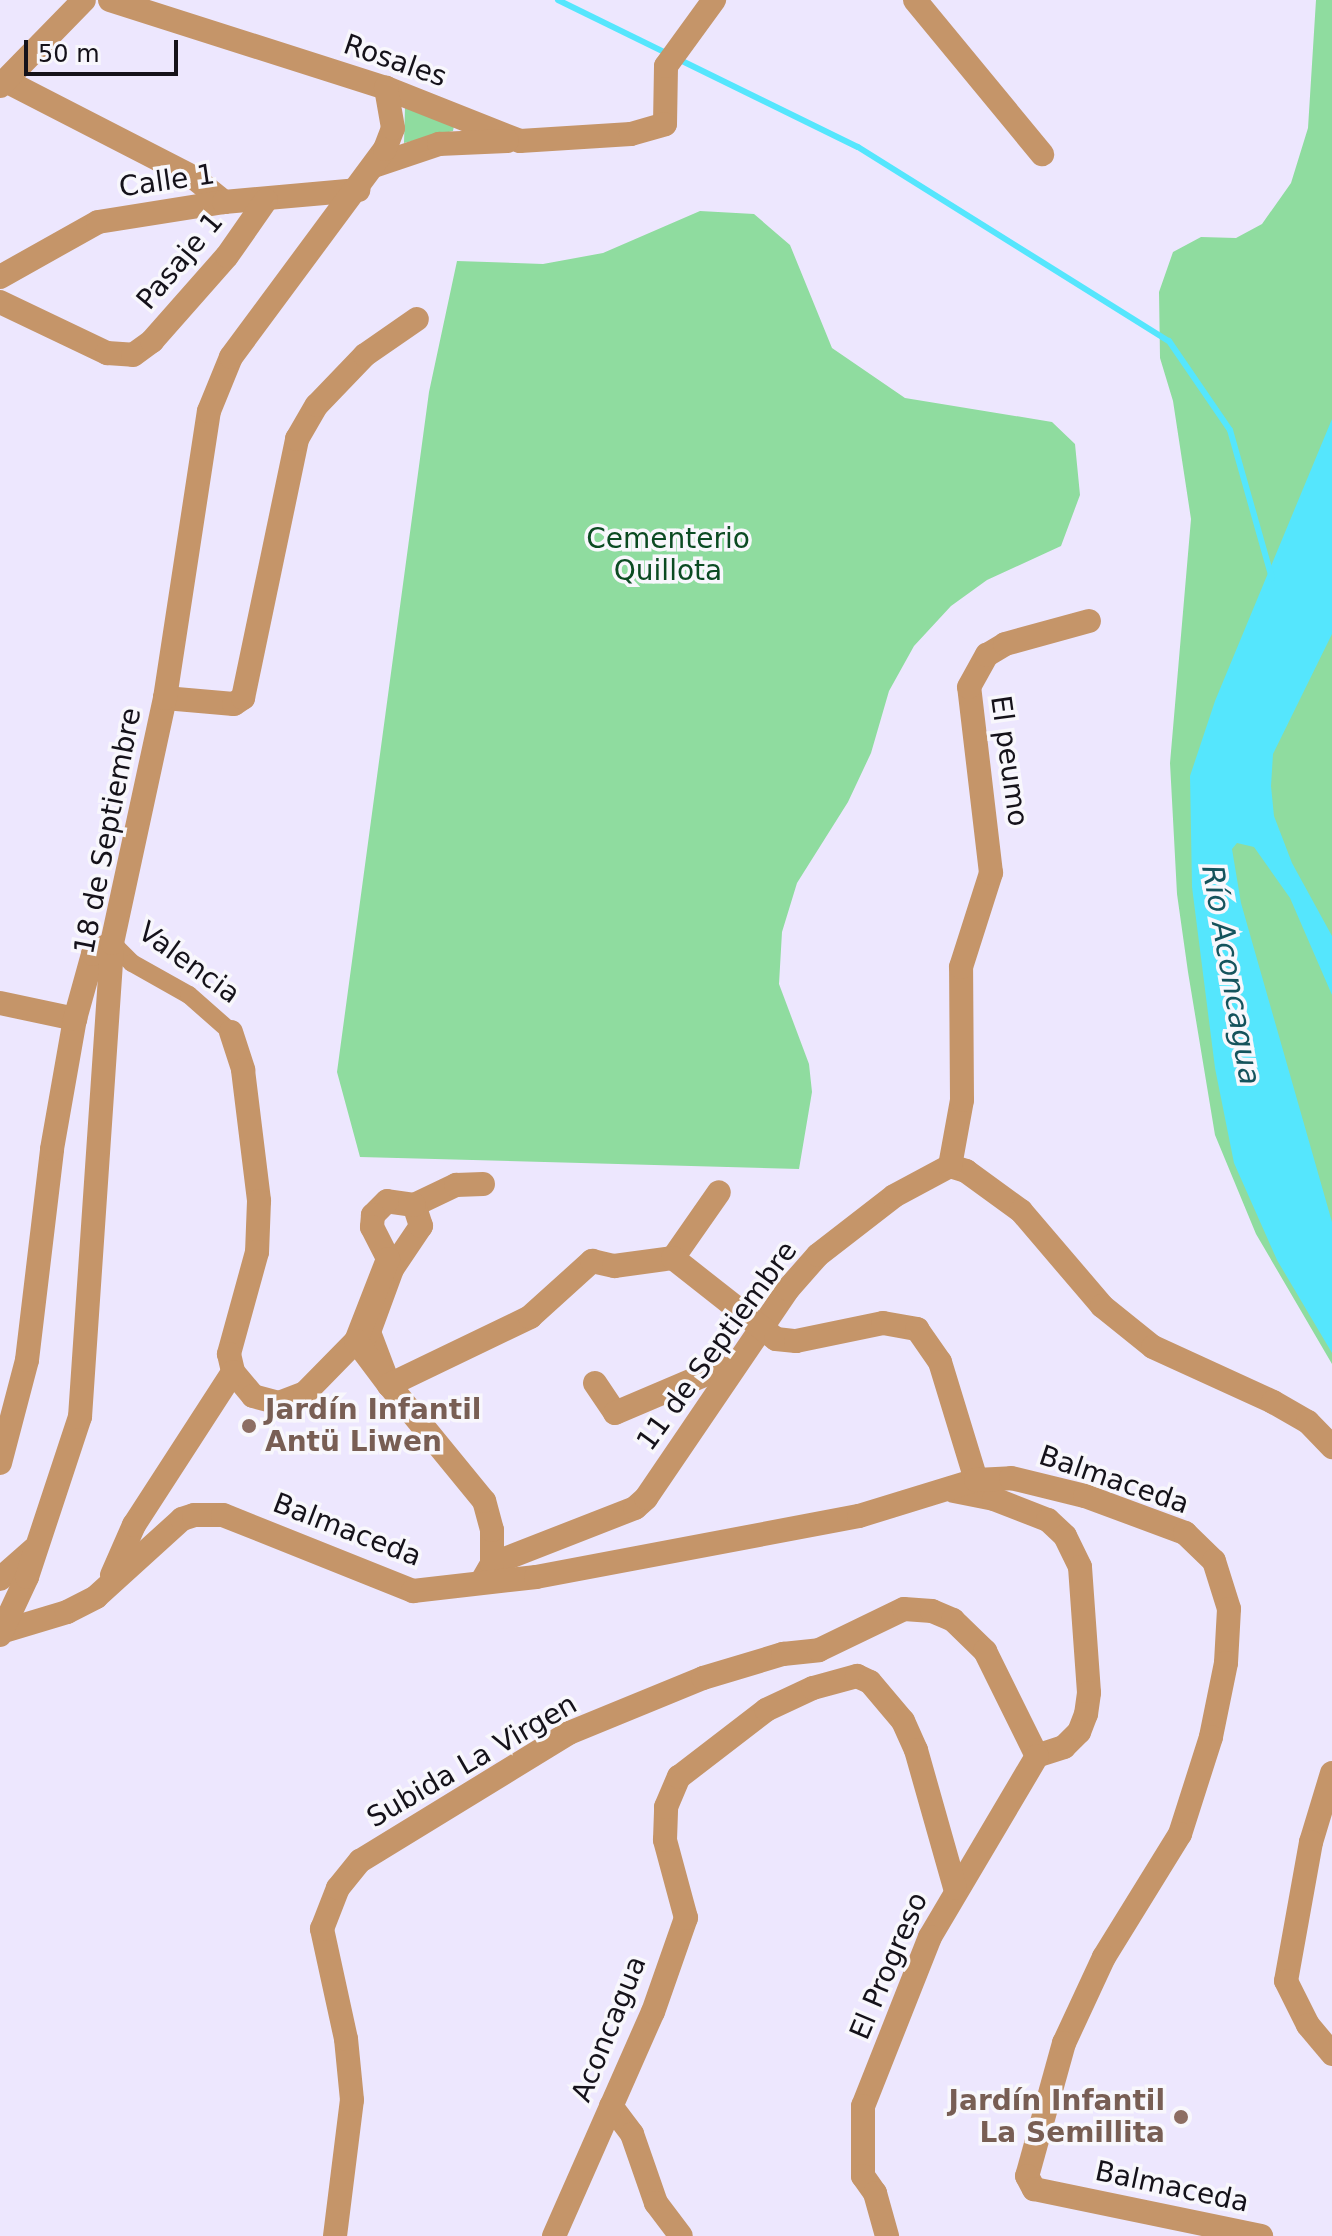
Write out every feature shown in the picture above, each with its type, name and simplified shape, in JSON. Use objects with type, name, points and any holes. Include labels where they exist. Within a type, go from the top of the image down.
[{"type":"street","points":[[84,0],[3,83],[193,177],[224,202]]},
{"type":"street","name":"Rosales","points":[[110,0],[386,88],[520,141],[631,134],[665,124],[666,66],[714,0]]},
{"type":"street","points":[[915,0],[1042,154]]},
{"type":"street","name":"18 de Septiembre","points":[[2,1633],[73,1452],[80,1417],[112,943],[165,698],[209,411],[231,357],[374,166],[393,128],[386,88]]},
{"type":"street","points":[[374,166],[439,144],[520,141]]},
{"type":"street","name":"Calle 1","points":[[0,277],[98,222],[224,202],[358,190]]},
{"type":"street","name":"Pasaje 1","points":[[0,302],[107,353],[133,355],[152,341],[227,256],[266,200]]},
{"type":"street","points":[[165,698],[234,704],[243,698],[297,439],[317,405],[365,355],[417,319]]},
{"type":"street","name":"El peumo","points":[[950,1166],[962,1100],[961,967],[988,894],[991,862],[969,687],[987,655],[1005,644],[1089,621]]},
{"type":"street","name":"Valencia","points":[[0,1463],[32,1331],[52,1149],[75,1019],[93,954],[112,943],[132,963],[189,995],[231,1032],[243,1070],[259,1201],[257,1252],[229,1354],[233,1372]]},
{"type":"street","points":[[0,1003],[75,1019]]},
{"type":"street","points":[[950,1166],[966,1171],[1021,1211],[1102,1306],[1153,1347],[1273,1402],[1308,1422],[1332,1447]]},
{"type":"street","name":"11 de Septiembre","points":[[487,1573],[635,1508],[818,1255],[894,1196],[950,1166]]},
{"type":"street","points":[[107,1588],[134,1525],[233,1372],[253,1396],[279,1403],[305,1393],[356,1341],[388,1259],[375,1240],[373,1215],[387,1201],[414,1205],[456,1185],[483,1184]]},
{"type":"street","points":[[389,1385],[530,1317],[592,1261],[614,1266],[673,1258],[719,1192]]},
{"type":"street","points":[[389,1385],[369,1332],[392,1269],[421,1226],[414,1205]]},
{"type":"street","points":[[673,1258],[762,1332],[786,1341],[883,1323],[917,1329],[940,1362],[976,1480]]},
{"type":"street","points":[[356,1341],[484,1501],[492,1530],[487,1573]]},
{"type":"street","points":[[595,1383],[615,1413],[721,1368],[730,1373]]},
{"type":"street","name":"Balmaceda","points":[[2,1633],[67,1612],[107,1588],[182,1519],[206,1514],[223,1515],[413,1591],[452,1590],[487,1573],[536,1577],[859,1516],[976,1480],[1034,1482],[1185,1533],[1214,1561],[1229,1609],[1226,1663],[1211,1737],[1180,1834],[1091,1981],[1064,2043],[1027,2176],[1034,2189],[1261,2236]]},
{"type":"street","points":[[949,1489],[1030,1511],[1048,1520],[1076,1552],[1085,1606],[1086,1714],[1079,1732],[1064,1747],[1037,1756],[1027,1780],[955,1888]]},
{"type":"street","points":[[0,1579],[34,1549]]},
{"type":"street","name":"Subida La Virgen","points":[[335,2236],[352,2100],[346,2039],[322,1929],[338,1888],[360,1861],[569,1733],[703,1678],[783,1654],[819,1650],[904,1609],[932,1611],[953,1620],[985,1651],[1037,1756]]},
{"type":"street","name":"El Progreso","points":[[665,1840],[666,1807],[679,1777],[766,1710],[813,1688],[857,1676],[884,1697],[909,1735],[955,1888],[930,1937],[863,2106],[863,2176],[875,2193],[887,2236]]},
{"type":"street","points":[[1332,1773],[1311,1842],[1286,1981],[1308,2025],[1332,2054]]},
{"type":"street","name":"Aconcagua","points":[[554,2236],[653,2012],[686,1918],[665,1840]]},
{"type":"street","points":[[611,2106],[632,2134],[656,2203],[681,2236]]},
{"type":"green space","points":[[1316,0],[1332,0],[1332,1364],[1256,1234],[1215,1135],[1188,972],[1177,894],[1170,763],[1191,519],[1173,401],[1160,358],[1159,292],[1173,252],[1201,237],[1236,238],[1262,224],[1291,183],[1308,128]]},
{"type":"green space","points":[[405,107],[455,121],[453,131],[404,143]]},
{"type":"green space","name":"Cementerio Quillota","points":[[700,211],[754,214],[790,245],[832,348],[905,398],[1052,422],[1075,444],[1080,495],[1061,546],[987,580],[951,606],[914,646],[889,691],[871,753],[848,802],[797,883],[782,932],[779,984],[809,1064],[812,1092],[799,1169],[360,1157],[337,1072],[429,392],[457,261],[543,264],[603,253]]},
{"type":"water","name":"Río Aconcagua","points":[[1332,419],[1332,634],[1273,754],[1271,786],[1274,816],[1292,863],[1332,936],[1332,995],[1290,898],[1254,847],[1237,843],[1232,849],[1241,903],[1332,1222],[1332,1353],[1277,1260],[1234,1163],[1215,1068],[1192,887],[1190,776],[1215,701]]},
{"type":"waterway","points":[[558,0],[668,54]]},
{"type":"waterway","points":[[678,59],[858,147],[1169,341],[1230,430],[1272,578]]},
{"type":"place","name":"Jardín Infantil Antü Liwen","points":[[249,1426]]},
{"type":"place","name":"Jardín Infantil La Semillita","points":[[1181,2117]]}]
